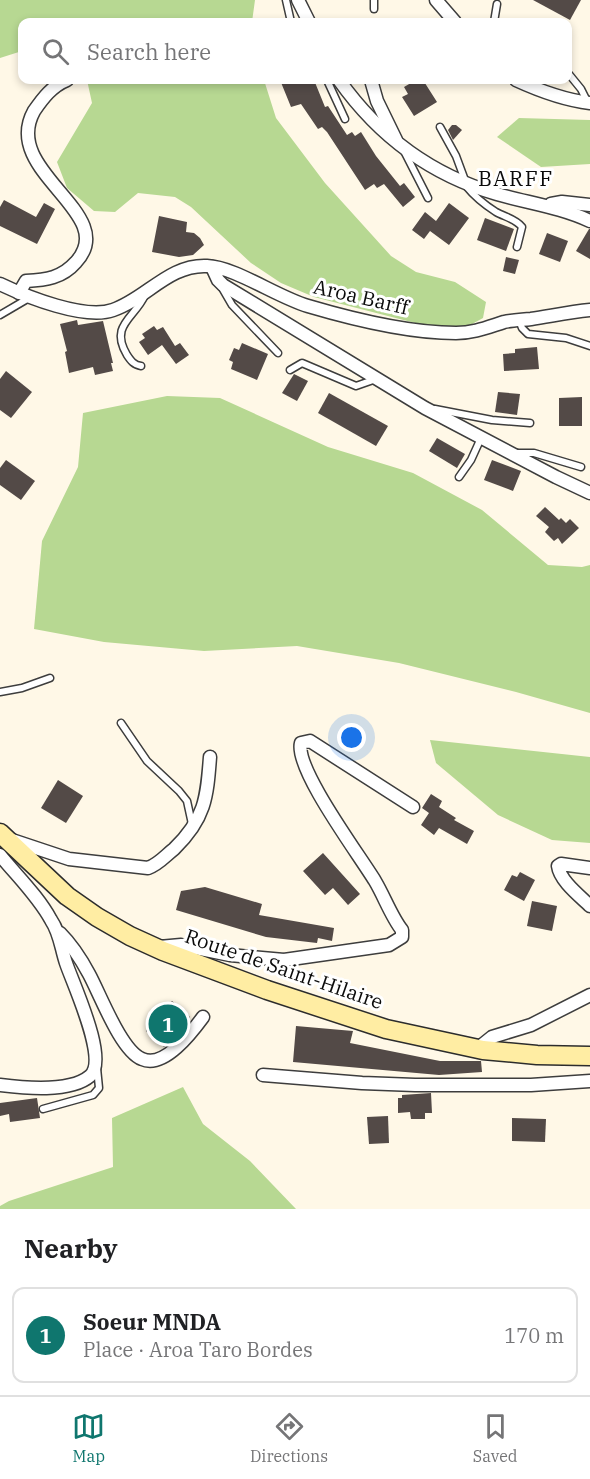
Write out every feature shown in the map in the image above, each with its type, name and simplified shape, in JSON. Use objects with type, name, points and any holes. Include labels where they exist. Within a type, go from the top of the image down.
[{"type":"main road","name":"Route de Saint-Hilaire","points":[[3,842],[67,896],[98,918],[156,948],[267,990],[386,1029],[477,1049],[537,1055],[590,1056]]},
{"type":"street","points":[[298,0],[307,18]]},
{"type":"street","points":[[436,0],[452,18]]},
{"type":"street","points":[[24,295],[26,280],[47,280],[72,267],[81,257],[86,239],[77,217],[32,160],[24,138],[25,127],[40,102],[51,88],[59,84]]},
{"type":"street","points":[[342,84],[368,117],[434,168],[465,183],[505,196],[566,211],[590,221]]},
{"type":"street","points":[[372,84],[377,101],[399,143]]},
{"type":"street","points":[[525,84],[538,90],[589,103]]},
{"type":"street","points":[[544,206],[562,202],[590,205]]},
{"type":"street","name":"Aroa Barff","points":[[0,284],[24,295],[69,308],[100,313],[114,310],[169,276],[187,269],[206,266],[224,269],[306,306],[406,328],[456,333],[480,331],[506,322],[590,310]]},
{"type":"street","points":[[212,267],[218,280],[376,379],[481,438],[590,493]]},
{"type":"street","points":[[156,948],[181,945],[230,954],[284,960],[389,945],[402,937],[402,930],[373,878],[324,804],[300,756],[301,743],[310,741],[413,807]]},
{"type":"street","points":[[3,842],[24,843],[69,859],[148,868],[158,864],[181,842],[202,813],[207,796],[210,757]]},
{"type":"street","points":[[3,842],[57,930],[78,955],[123,1039],[140,1059],[149,1061],[169,1053],[191,1033],[203,1017]]},
{"type":"street","points":[[590,868],[561,864],[558,867],[559,872],[590,906]]},
{"type":"street","points":[[0,1085],[43,1088],[66,1085],[91,1075],[96,1067],[84,1012],[65,961],[57,930]]},
{"type":"street","points":[[477,1049],[492,1037],[531,1024],[590,995]]},
{"type":"street","points":[[263,1075],[362,1083],[531,1085],[590,1081]]},
{"type":"lane","points":[[286,0],[290,18]]},
{"type":"lane","points":[[374,0],[374,9]]},
{"type":"lane","points":[[495,18],[497,4]]},
{"type":"lane","points":[[572,79],[589,103]]},
{"type":"lane","points":[[329,84],[345,119]]},
{"type":"lane","points":[[440,127],[459,163],[465,183],[472,195],[495,211],[518,222],[522,227],[517,247]]},
{"type":"lane","points":[[399,143],[428,198]]},
{"type":"lane","points":[[218,280],[232,305],[278,353]]},
{"type":"lane","name":"Aroa Barff","points":[[141,366],[134,365],[120,339],[121,330],[141,303],[146,291]]},
{"type":"lane","points":[[0,315],[24,295]]},
{"type":"lane","points":[[519,320],[522,328],[528,334],[566,338],[590,345]]},
{"type":"lane","points":[[290,370],[302,363],[356,386],[376,379]]},
{"type":"lane","points":[[425,408],[460,412],[492,420],[530,423]]},
{"type":"lane","points":[[459,477],[471,460],[481,438]]},
{"type":"lane","points":[[512,453],[534,453],[581,467]]},
{"type":"lane","points":[[0,692],[22,688],[50,678]]},
{"type":"lane","points":[[121,723],[147,761],[187,801],[193,827]]},
{"type":"lane","points":[[43,1109],[93,1095],[99,1083],[96,1059]]},
{"type":"green space","points":[[0,0],[255,0],[253,18],[18,18],[18,52],[0,58]]},
{"type":"green space","points":[[88,84],[265,84],[276,118],[325,183],[391,256],[416,272],[455,282],[486,302],[483,318],[463,329],[423,325],[314,297],[281,283],[251,263],[191,207],[175,197],[138,193],[115,212],[94,211],[67,188],[57,162],[92,103]]},
{"type":"green space","points":[[519,118],[590,120],[590,164],[541,167],[497,137]]},
{"type":"green space","points":[[167,396],[220,398],[328,447],[413,473],[482,510],[548,565],[582,567],[590,565],[590,713],[399,663],[297,646],[204,651],[104,642],[34,629],[42,541],[78,467],[83,413]]},
{"type":"green space","points":[[430,740],[590,757],[590,843],[552,840],[498,815],[436,763]]},
{"type":"green space","points":[[183,1087],[203,1124],[250,1161],[296,1209],[0,1209],[0,1206],[9,1201],[113,1167],[112,1118]]},
{"type":"building","points":[[533,0],[581,0],[571,18],[566,18]]},
{"type":"building","points":[[282,84],[316,84],[325,107],[328,106],[347,135],[352,132],[355,136],[361,132],[376,156],[400,186],[404,183],[415,197],[403,207],[384,184],[377,188],[374,184],[365,190],[327,132],[322,127],[318,129],[301,104],[291,107]]},
{"type":"building","points":[[409,84],[426,84],[437,102],[414,116],[402,97],[408,94],[404,87]]},
{"type":"building","points":[[452,125],[462,130],[453,140],[448,130]]},
{"type":"building","points":[[4,200],[36,217],[44,203],[55,209],[37,244],[0,226],[0,207]]},
{"type":"building","points":[[449,203],[469,218],[449,245],[430,231],[424,239],[412,230],[425,212],[436,221]]},
{"type":"building","points":[[159,216],[187,222],[186,232],[194,233],[204,245],[193,255],[179,257],[152,252]]},
{"type":"building","points":[[485,218],[514,229],[506,251],[477,240]]},
{"type":"building","points":[[590,229],[590,259],[576,251]]},
{"type":"building","points":[[547,233],[568,241],[560,262],[539,254]]},
{"type":"building","points":[[506,257],[519,260],[515,274],[503,271]]},
{"type":"building","points":[[77,320],[78,325],[103,321],[113,371],[95,375],[93,367],[69,373],[65,352],[67,351],[60,324]]},
{"type":"building","points":[[154,326],[157,330],[163,327],[175,346],[180,343],[189,355],[176,364],[162,345],[148,355],[139,342],[145,338],[142,334]]},
{"type":"building","points":[[242,343],[268,354],[257,380],[231,369],[233,362],[229,360],[234,348],[239,350]]},
{"type":"building","points":[[537,347],[539,369],[504,371],[503,354],[515,353],[515,349]]},
{"type":"building","points":[[6,371],[32,392],[11,418],[0,410],[0,379]]},
{"type":"building","points":[[294,374],[308,381],[297,401],[282,393]]},
{"type":"building","points":[[498,392],[520,394],[517,415],[495,412]]},
{"type":"building","points":[[329,393],[388,426],[376,446],[318,413]]},
{"type":"building","points":[[582,397],[582,426],[559,426],[559,398]]},
{"type":"building","points":[[437,438],[465,454],[457,468],[429,451]]},
{"type":"building","points":[[6,460],[35,481],[21,500],[0,485],[0,468]]},
{"type":"building","points":[[492,460],[521,471],[513,491],[484,480]]},
{"type":"building","points":[[545,507],[559,520],[561,518],[566,523],[570,519],[579,528],[562,544],[558,538],[554,541],[545,532],[549,527],[536,516]]},
{"type":"building","points":[[58,780],[83,796],[66,823],[41,808]]},
{"type":"building","points":[[431,794],[442,801],[439,807],[456,818],[454,820],[474,831],[467,844],[439,828],[434,835],[421,825],[429,813],[422,808]]},
{"type":"building","points":[[323,853],[360,894],[348,905],[333,888],[325,895],[303,871]]},
{"type":"building","points":[[520,872],[535,880],[524,901],[504,890],[512,875],[517,877]]},
{"type":"building","points":[[205,887],[262,904],[259,915],[334,928],[332,941],[318,938],[317,943],[266,937],[176,910],[181,891]]},
{"type":"building","points":[[532,901],[557,906],[552,931],[527,926]]},
{"type":"building","points":[[172,1001],[190,1017],[164,1047],[146,1031]]},
{"type":"building","points":[[296,1026],[353,1031],[350,1043],[440,1061],[481,1061],[482,1072],[439,1075],[293,1062]]},
{"type":"building","points":[[431,1093],[432,1113],[425,1113],[425,1119],[411,1119],[410,1112],[398,1113],[398,1098],[402,1098],[402,1095]]},
{"type":"building","points":[[37,1098],[40,1118],[10,1122],[9,1114],[0,1116],[0,1103]]},
{"type":"building","points":[[388,1116],[389,1143],[369,1144],[367,1117]]},
{"type":"building","points":[[512,1118],[546,1119],[545,1142],[512,1141]]},
{"type":"place","name":"Soeur MNDA","points":[[168,1024]]},
{"type":"district","name":"BARFF","points":[[516,179]]}]
